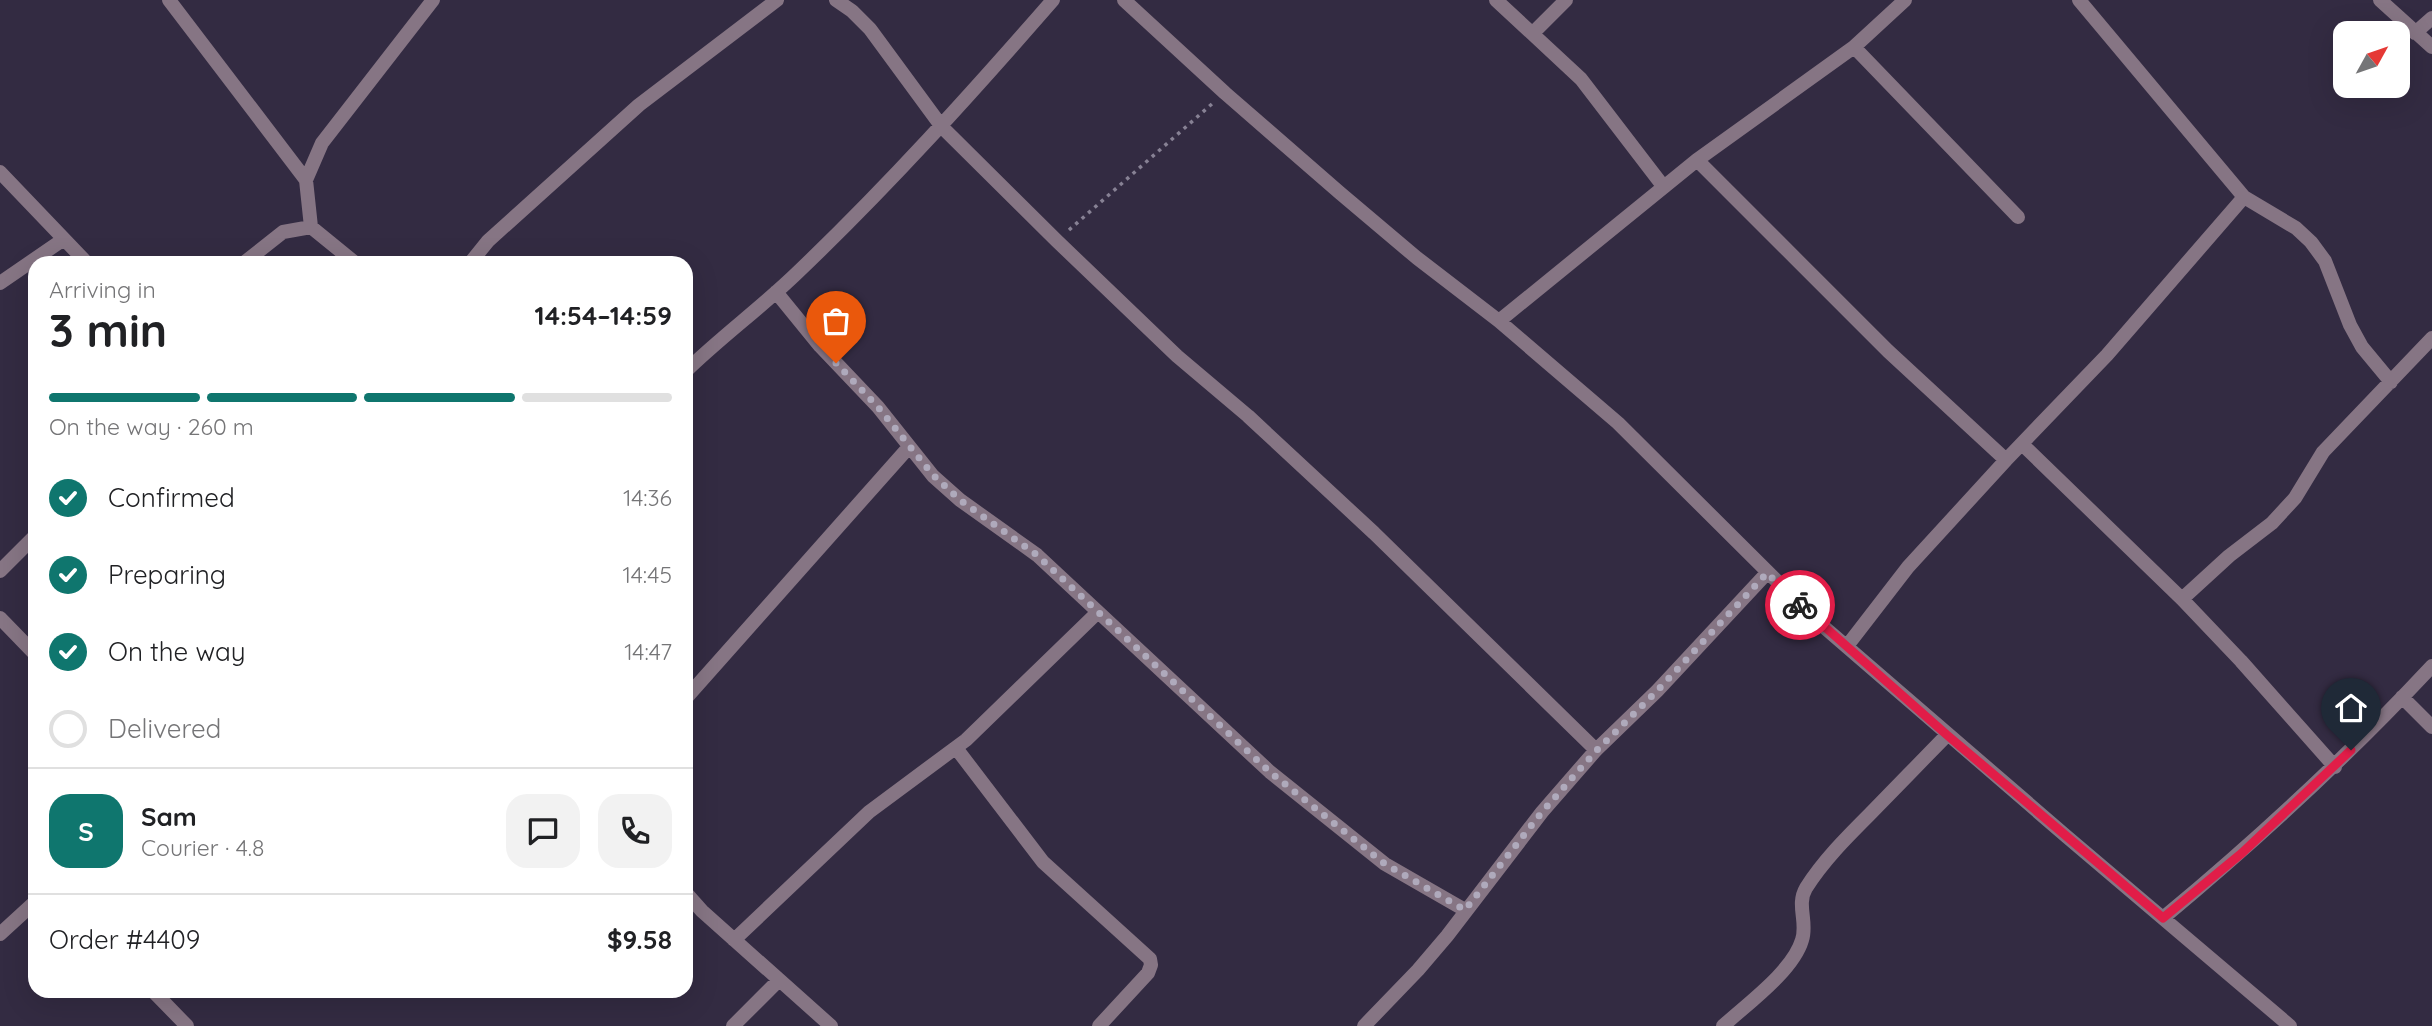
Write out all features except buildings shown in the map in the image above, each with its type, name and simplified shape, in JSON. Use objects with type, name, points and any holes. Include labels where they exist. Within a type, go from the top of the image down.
[{"type":"street","points":[[169,0],[306,180]]},
{"type":"street","points":[[347,256],[311,227],[306,180],[322,143],[433,0]]},
{"type":"street","points":[[476,256],[488,241],[639,105],[777,0]]},
{"type":"street","points":[[836,0],[870,29],[942,127],[1057,241],[1177,356],[1248,416],[1374,533],[1596,751]]},
{"type":"street","points":[[693,364],[796,274],[942,127],[1053,0]]},
{"type":"street","points":[[1124,0],[1224,93],[1417,258],[1499,321],[1618,422],[1767,573],[1847,646],[1947,735],[2290,1026]]},
{"type":"street","points":[[1496,0],[1581,79],[1663,186]]},
{"type":"street","points":[[1533,33],[1566,0]]},
{"type":"street","points":[[1499,321],[1663,186],[1854,47],[1905,0]]},
{"type":"street","points":[[2079,0],[2122,48],[2172,113],[2244,197],[2296,228],[2311,242],[2325,261],[2350,325],[2362,346],[2391,382]]},
{"type":"street","points":[[2380,0],[2432,47]]},
{"type":"street","points":[[2415,33],[2432,18]]},
{"type":"street","points":[[1854,47],[2018,217]]},
{"type":"street","points":[[1697,160],[1888,351],[2006,460]]},
{"type":"street","points":[[0,172],[80,256]]},
{"type":"street","points":[[1847,646],[1908,567],[2006,460],[2108,355],[2244,197]]},
{"type":"street","points":[[253,256],[284,232],[311,227]]},
{"type":"street","points":[[39,256],[64,239]]},
{"type":"street","points":[[0,283],[28,264]]},
{"type":"street","points":[[776,292],[820,346],[878,407],[933,475],[960,500],[1037,555],[1270,772],[1385,864],[1465,910]]},
{"type":"street","points":[[2182,599],[2228,556],[2272,523],[2295,498],[2323,452],[2432,338]]},
{"type":"street","points":[[2022,444],[2182,599],[2241,661],[2334,767]]},
{"type":"street","points":[[693,690],[909,447]]},
{"type":"street","points":[[0,571],[28,543]]},
{"type":"street","points":[[1364,1026],[1418,970],[1542,812],[1596,751],[1657,691],[1767,573]]},
{"type":"street","points":[[734,940],[869,812],[956,748],[1027,683],[1098,612]]},
{"type":"street","points":[[0,618],[28,647]]},
{"type":"street","points":[[2163,918],[2242,853],[2334,767],[2432,666]]},
{"type":"street","points":[[2402,697],[2432,727]]},
{"type":"street","points":[[1723,1026],[1781,973],[1795,955],[1804,933],[1801,904],[1804,892],[1815,875],[1840,845],[1947,735]]},
{"type":"street","points":[[956,748],[1037,855],[1150,959],[1152,965],[1148,972],[1099,1026]]},
{"type":"street","points":[[693,899],[778,981],[831,1026]]},
{"type":"street","points":[[0,934],[28,908]]},
{"type":"street","points":[[733,1026],[778,981]]},
{"type":"street","points":[[160,998],[187,1026]]},
{"type":"path","points":[[1057,241],[1224,93]]},
{"type":"way so far","points":[[836,363],[878,407],[933,475],[960,500],[1037,555],[1270,772],[1385,864],[1465,910],[1542,812],[1596,751],[1657,691],[1767,573],[1800,605]]},
{"type":"route","points":[[1800,605],[1947,735],[2163,918],[2242,853],[2351,750]]}]
